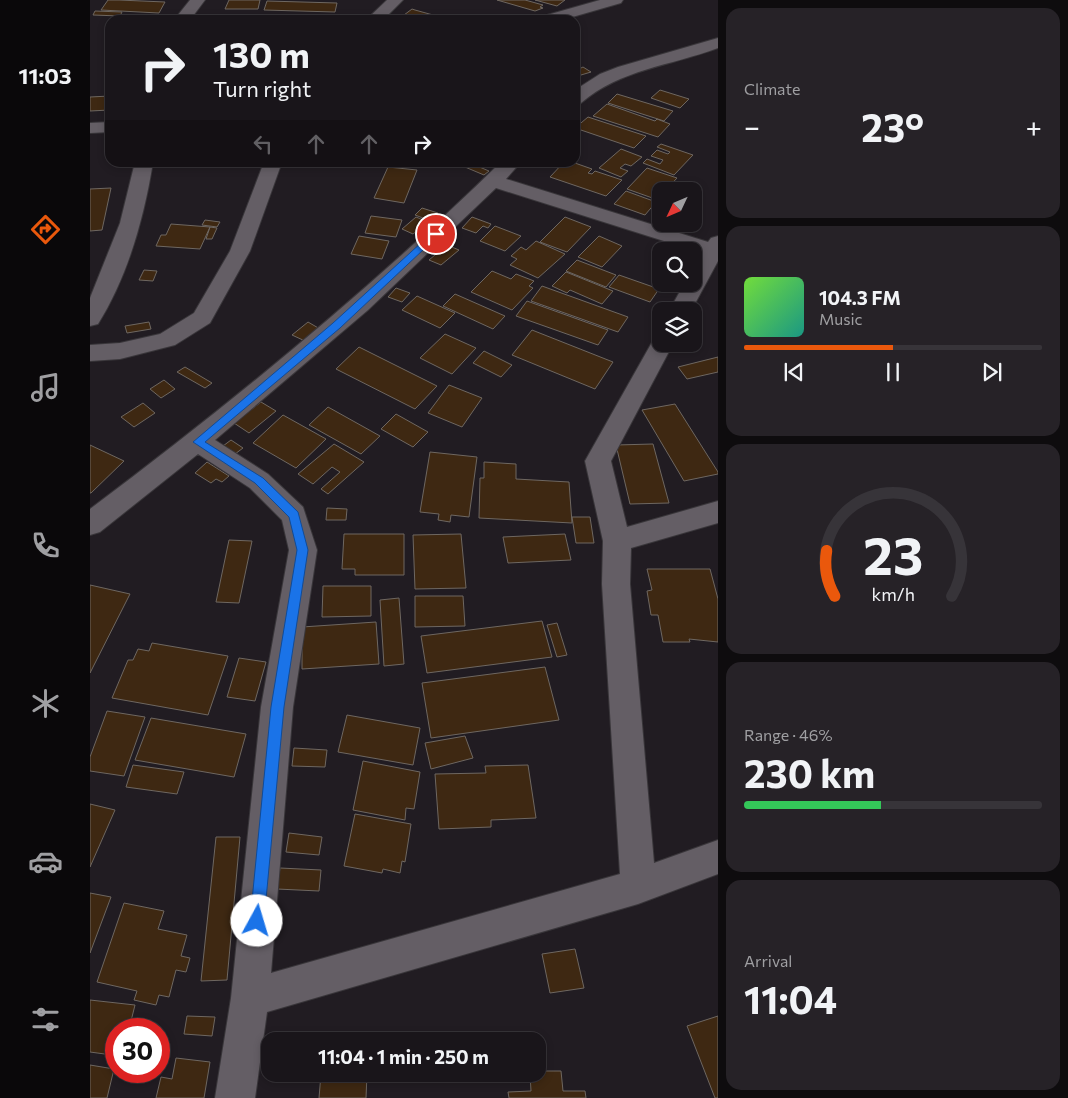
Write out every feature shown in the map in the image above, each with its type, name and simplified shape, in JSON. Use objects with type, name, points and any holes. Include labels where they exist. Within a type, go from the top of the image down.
[{"type":"street","points":[[186,15],[198,0]]},
{"type":"street","points":[[380,15],[396,0]]},
{"type":"street","points":[[562,15],[616,0]]},
{"type":"street","points":[[580,94],[585,88],[615,74],[714,48]]},
{"type":"street","points":[[90,128],[105,127]]},
{"type":"street","points":[[90,319],[114,268],[139,197],[143,167]]},
{"type":"street","points":[[90,353],[120,351],[167,340],[202,318],[240,251],[271,167]]},
{"type":"street","points":[[90,524],[198,442],[336,326],[507,167]]},
{"type":"street","points":[[493,181],[716,246],[685,302]]},
{"type":"street","points":[[90,268],[114,268]]},
{"type":"street","points":[[638,886],[616,584],[617,541],[598,461],[658,352]]},
{"type":"street","points":[[198,442],[259,480],[294,515],[302,550],[277,707],[250,998],[235,1098]]},
{"type":"street","points":[[617,541],[718,512]]},
{"type":"street","points":[[250,998],[638,886],[718,857]]},
{"type":"building","points":[[108,0],[165,2],[159,13],[101,10]]},
{"type":"building","points":[[229,0],[260,0],[258,9],[225,9]]},
{"type":"building","points":[[497,0],[525,0],[543,5],[540,7],[543,8],[535,11]]},
{"type":"building","points":[[535,0],[565,0],[557,6]]},
{"type":"building","points":[[267,1],[337,3],[335,12],[264,10]]},
{"type":"building","points":[[412,9],[433,15],[404,15]]},
{"type":"building","points":[[95,11],[122,12],[120,15],[93,15]]},
{"type":"building","points":[[583,67],[591,72],[581,75],[580,68]]},
{"type":"building","points":[[660,90],[689,99],[680,108],[651,98]]},
{"type":"building","points":[[617,94],[673,111],[664,121],[608,103]]},
{"type":"building","points":[[105,96],[105,110],[90,111],[90,97]]},
{"type":"building","points":[[607,104],[655,121],[657,119],[670,124],[658,137],[593,116]]},
{"type":"building","points":[[588,117],[646,136],[634,148],[580,130],[580,124]]},
{"type":"building","points":[[661,144],[693,155],[674,175],[643,163],[647,159],[660,164],[663,160],[651,156],[657,150],[668,154],[670,152],[657,147]]},
{"type":"building","points":[[621,149],[642,157],[631,166],[625,164],[620,168],[628,171],[621,177],[599,168]]},
{"type":"building","points":[[580,165],[592,169],[588,173],[592,174],[595,171],[622,180],[606,196],[550,177],[559,167],[580,167]]},
{"type":"building","points":[[388,167],[417,170],[404,203],[374,198]]},
{"type":"building","points":[[465,167],[480,167],[489,171],[484,175]]},
{"type":"building","points":[[647,168],[677,178],[673,182],[652,182],[652,198],[627,189]]},
{"type":"building","points":[[111,188],[102,230],[90,231],[90,189]]},
{"type":"building","points":[[626,191],[652,201],[652,207],[645,215],[614,204]]},
{"type":"building","points":[[422,208],[438,213],[431,221],[415,215]]},
{"type":"building","points":[[371,216],[402,220],[396,237],[365,233]]},
{"type":"building","points":[[416,217],[428,222],[413,234],[402,229]]},
{"type":"building","points":[[472,217],[491,224],[488,228],[483,226],[476,233],[462,228]]},
{"type":"building","points":[[565,217],[591,227],[567,252],[540,242]]},
{"type":"building","points":[[205,220],[220,222],[217,227],[202,225]]},
{"type":"building","points":[[171,224],[210,227],[200,249],[156,246],[161,235],[166,235]]},
{"type":"building","points":[[495,226],[521,236],[505,251],[480,241]]},
{"type":"building","points":[[210,227],[217,228],[212,239],[206,239]]},
{"type":"building","points":[[359,236],[389,241],[382,259],[351,254]]},
{"type":"building","points":[[599,236],[622,246],[602,267],[578,257]]},
{"type":"building","points":[[536,241],[565,254],[538,278],[510,265],[517,259],[511,256],[521,247],[526,250]]},
{"type":"building","points":[[447,245],[459,250],[441,265],[429,260]]},
{"type":"building","points":[[577,260],[616,275],[606,287],[566,271]]},
{"type":"building","points":[[144,270],[157,271],[153,281],[139,280]]},
{"type":"building","points":[[492,271],[511,279],[516,274],[534,281],[529,286],[533,288],[512,310],[471,292]]},
{"type":"building","points":[[566,272],[613,291],[602,304],[570,290],[567,293],[552,286]]},
{"type":"building","points":[[619,275],[652,287],[652,292],[657,292],[650,302],[609,287]]},
{"type":"building","points":[[542,286],[628,317],[618,332],[531,301]]},
{"type":"building","points":[[396,288],[410,293],[402,302],[388,297]]},
{"type":"building","points":[[455,294],[505,316],[493,329],[443,306]]},
{"type":"building","points":[[417,296],[455,313],[440,328],[402,310]]},
{"type":"building","points":[[527,301],[608,330],[598,345],[516,316]]},
{"type":"building","points":[[149,322],[151,329],[127,333],[125,326]]},
{"type":"building","points":[[308,322],[320,329],[305,341],[292,335]]},
{"type":"building","points":[[532,330],[613,362],[595,389],[512,355]]},
{"type":"building","points":[[445,334],[476,348],[452,374],[420,358]]},
{"type":"building","points":[[359,347],[437,386],[415,409],[336,369]]},
{"type":"building","points":[[484,351],[512,365],[501,377],[473,363]]},
{"type":"building","points":[[718,357],[718,372],[687,379],[678,367]]},
{"type":"building","points":[[185,367],[212,383],[205,388],[177,372]]},
{"type":"building","points":[[164,380],[175,389],[161,398],[150,389]]},
{"type":"building","points":[[449,385],[482,398],[462,427],[428,413]]},
{"type":"building","points":[[261,402],[276,411],[249,433],[234,423]]},
{"type":"building","points":[[143,403],[155,413],[134,427],[121,417]]},
{"type":"building","points":[[675,404],[718,474],[684,481],[642,410]]},
{"type":"building","points":[[328,407],[380,436],[361,454],[309,425]]},
{"type":"building","points":[[396,414],[428,432],[413,447],[381,429]]},
{"type":"building","points":[[283,415],[326,439],[296,468],[253,443]]},
{"type":"building","points":[[231,440],[243,448],[235,454],[223,446]]},
{"type":"building","points":[[334,444],[364,462],[328,494],[321,489],[340,472],[332,467],[313,484],[298,474]]},
{"type":"building","points":[[653,444],[669,503],[630,504],[616,445]]},
{"type":"building","points":[[90,445],[124,461],[91,493],[90,493]]},
{"type":"building","points":[[430,452],[477,457],[469,517],[451,515],[450,522],[438,520],[439,514],[420,512]]},
{"type":"building","points":[[207,462],[229,476],[222,482],[216,479],[211,483],[195,473]]},
{"type":"building","points":[[484,462],[516,464],[516,479],[569,482],[572,523],[479,518],[480,478],[484,478]]},
{"type":"building","points":[[327,508],[347,509],[346,520],[326,520]]},
{"type":"building","points":[[572,517],[590,517],[594,543],[576,543]]},
{"type":"building","points":[[344,534],[404,534],[404,575],[355,575],[355,569],[342,569]]},
{"type":"building","points":[[461,534],[466,588],[415,589],[413,535]]},
{"type":"building","points":[[565,534],[571,560],[508,563],[503,537]]},
{"type":"building","points":[[229,540],[252,541],[239,603],[216,602]]},
{"type":"building","points":[[647,569],[710,569],[718,599],[718,642],[689,639],[690,642],[663,642],[658,615],[651,615],[647,591],[652,590]]},
{"type":"building","points":[[90,585],[130,594],[90,673]]},
{"type":"building","points":[[323,586],[371,586],[371,616],[322,617]]},
{"type":"building","points":[[415,596],[463,596],[465,626],[415,627]]},
{"type":"building","points":[[399,598],[404,664],[384,666],[380,600]]},
{"type":"building","points":[[542,621],[552,657],[427,673],[421,636]]},
{"type":"building","points":[[376,622],[379,664],[302,669],[302,627]]},
{"type":"building","points":[[557,623],[567,655],[557,657],[547,625]]},
{"type":"building","points":[[152,643],[228,656],[208,715],[112,698],[128,660],[133,660],[138,649],[149,651]]},
{"type":"building","points":[[239,658],[266,662],[255,701],[227,697]]},
{"type":"building","points":[[545,667],[559,720],[431,738],[422,683]]},
{"type":"building","points":[[107,711],[145,717],[124,776],[90,771],[90,757]]},
{"type":"building","points":[[347,715],[420,728],[413,765],[338,752]]},
{"type":"building","points":[[151,718],[246,734],[234,777],[135,760]]},
{"type":"building","points":[[465,736],[473,758],[431,769],[425,743]]},
{"type":"building","points":[[294,748],[327,750],[325,767],[292,766]]},
{"type":"building","points":[[363,761],[420,772],[414,809],[406,808],[405,820],[353,810]]},
{"type":"building","points":[[133,765],[184,772],[177,794],[126,787]]},
{"type":"building","points":[[528,765],[536,818],[491,820],[491,827],[439,829],[435,774],[486,773],[485,766]]},
{"type":"building","points":[[90,804],[115,810],[90,867]]},
{"type":"building","points":[[355,814],[411,824],[405,862],[402,861],[400,873],[383,869],[382,873],[344,866]]},
{"type":"building","points":[[289,833],[322,837],[319,855],[286,852]]},
{"type":"building","points":[[216,837],[240,837],[227,980],[201,981]]},
{"type":"building","points":[[280,868],[321,870],[319,891],[277,889]]},
{"type":"building","points":[[90,893],[111,897],[90,953]]},
{"type":"building","points":[[124,903],[164,911],[158,929],[187,935],[181,956],[190,958],[186,972],[176,970],[169,997],[159,995],[156,1005],[134,1000],[137,991],[97,982]]},
{"type":"building","points":[[575,949],[584,988],[550,993],[542,954]]},
{"type":"building","points":[[90,1000],[135,1005],[132,1018],[105,1018],[105,1054],[90,1052]]},
{"type":"building","points":[[187,1016],[215,1017],[212,1036],[184,1034]]},
{"type":"building","points":[[718,1016],[718,1098],[715,1098],[687,1026]]},
{"type":"building","points":[[176,1058],[210,1062],[204,1098],[156,1098],[160,1083],[170,1083],[170,1079],[172,1079]]},
{"type":"building","points":[[90,1065],[105,1068],[105,1083],[111,1083],[107,1098],[90,1098]]},
{"type":"building","points":[[546,1071],[561,1071],[563,1091],[585,1091],[586,1098],[509,1098],[508,1092],[531,1091],[530,1082],[546,1082]]},
{"type":"building","points":[[320,1082],[367,1082],[366,1098],[319,1098]]},
{"type":"route","points":[[257,921],[277,707],[302,550],[294,515],[259,480],[198,442],[336,326],[436,234]]}]
